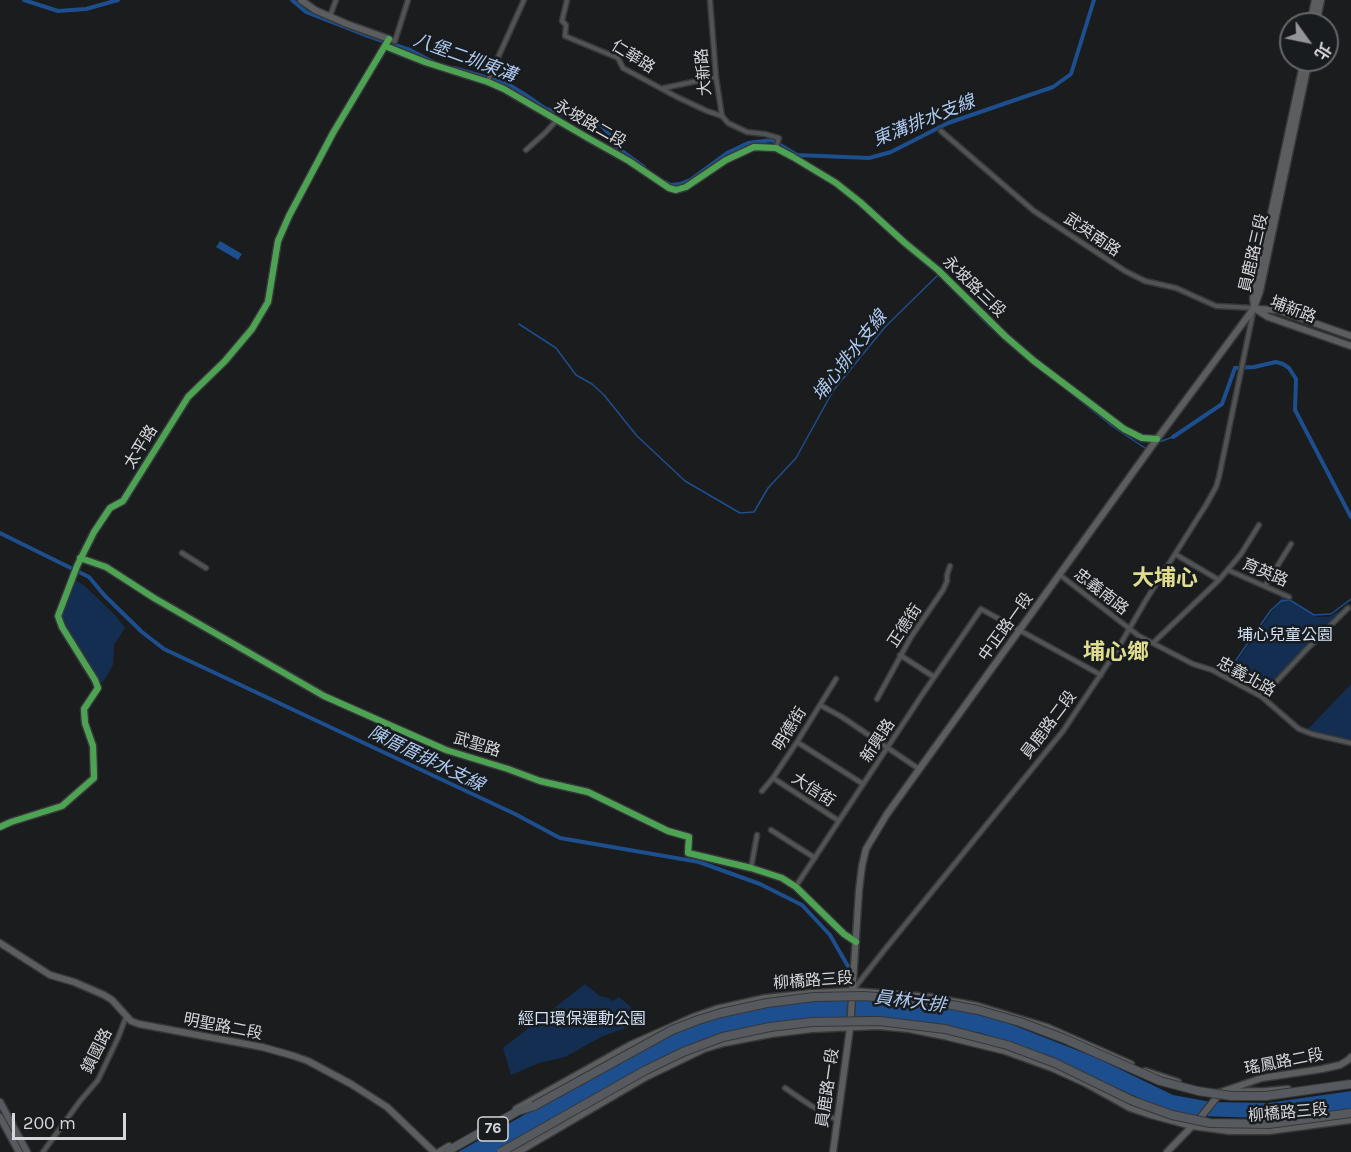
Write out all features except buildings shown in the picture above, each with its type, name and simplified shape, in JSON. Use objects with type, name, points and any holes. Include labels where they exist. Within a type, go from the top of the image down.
[{"type":"highway","name":"76","points":[[453,1152],[662,1035],[722,1013],[767,1003],[813,997],[863,996],[931,1001],[978,1010],[1020,1022],[1065,1039],[1160,1081],[1198,1091],[1232,1096],[1266,1096],[1351,1082]]},
{"type":"highway","name":"76","points":[[501,1152],[644,1071],[683,1052],[723,1037],[770,1027],[812,1022],[879,1021],[945,1029],[1007,1045],[1055,1063],[1133,1101],[1210,1123],[1269,1124],[1351,1113]]},
{"type":"highway","points":[[446,1152],[518,1111],[534,1106]]},
{"type":"highway","points":[[509,1152],[560,1123],[575,1110]]},
{"type":"main road","points":[[0,1102],[27,1152]]},
{"type":"main road","points":[[0,1117],[19,1152]]},
{"type":"street","points":[[301,0],[315,10],[347,24],[395,41],[408,0]]},
{"type":"street","points":[[330,16],[336,0]]},
{"type":"street","points":[[488,82],[524,0]]},
{"type":"street","name":"仁華路","points":[[567,0],[562,21],[566,25],[565,36],[618,58],[623,68],[707,111],[722,116]]},
{"type":"street","name":"大新路","points":[[710,0],[716,77],[722,116],[728,123],[747,132],[779,138],[776,148]]},
{"type":"street","name":"太平路","points":[[0,827],[62,806],[94,778],[93,746],[85,723],[84,709],[98,688],[62,627],[58,616],[80,558],[110,508],[123,501],[189,397],[225,361],[252,329],[268,303],[278,241],[289,216],[337,125],[389,39]]},
{"type":"street","name":"永坡路二段","points":[[385,46],[504,89],[629,161],[669,188],[676,190],[686,188],[726,160],[754,147],[776,148]]},
{"type":"street","name":"員鹿路三段","points":[[1254,308],[1253,298],[1301,72]]},
{"type":"street","name":"員鹿路三段","points":[[1254,308],[1260,291],[1306,72]]},
{"type":"street","points":[[663,89],[716,77]]},
{"type":"street","points":[[526,150],[557,120]]},
{"type":"street","name":"武英南路","points":[[940,131],[1034,211],[1125,272],[1145,281],[1176,288],[1216,306],[1254,308]]},
{"type":"street","name":"永坡路三段","points":[[776,148],[819,172],[860,202],[938,270],[1005,336],[1108,418],[1142,438],[1157,439]]},
{"type":"street","name":"埔新路","points":[[1254,308],[1277,310],[1351,336]]},
{"type":"street","name":"埔新路","points":[[1254,308],[1268,317],[1351,346]]},
{"type":"street","name":"中正路一段","points":[[851,1018],[859,890],[866,849],[887,814],[1254,308]]},
{"type":"street","name":"員鹿路二段","points":[[853,994],[886,948],[1063,730],[1117,650],[1128,628],[1206,505],[1216,487],[1254,308]]},
{"type":"street","points":[[1228,570],[1241,554],[1258,525]]},
{"type":"street","points":[[1265,586],[1291,544]]},
{"type":"street","points":[[182,553],[206,567]]},
{"type":"street","points":[[1175,554],[1219,580]]},
{"type":"street","name":"武聖路","points":[[80,558],[106,567],[154,598],[324,696],[446,750],[540,781],[588,792],[668,831],[689,837],[688,853],[782,878],[796,887],[844,934],[856,942]]},
{"type":"street","name":"正德街","points":[[877,699],[900,655],[943,590],[950,566]]},
{"type":"street","name":"育英路","points":[[1153,644],[1228,570],[1289,597]]},
{"type":"street","name":"忠義南路","points":[[1060,575],[1128,628]]},
{"type":"street","points":[[1262,698],[1348,608]]},
{"type":"street","name":"新興路","points":[[796,887],[981,609],[1019,631]]},
{"type":"street","name":"忠義北路","points":[[1128,628],[1153,644],[1193,664],[1212,670],[1262,698],[1299,729],[1351,744]]},
{"type":"street","points":[[1019,631],[1101,675]]},
{"type":"street","points":[[900,655],[934,677]]},
{"type":"street","name":"明德街","points":[[762,791],[797,742],[836,679]]},
{"type":"street","points":[[820,705],[920,769]]},
{"type":"street","points":[[797,742],[863,784]]},
{"type":"street","name":"大信街","points":[[773,778],[839,821]]},
{"type":"street","points":[[771,830],[815,858]]},
{"type":"street","points":[[751,868],[757,835]]},
{"type":"street","name":"明聖路二段","points":[[0,943],[50,975],[104,995],[112,1000],[131,1021],[262,1047],[308,1061],[381,1103],[434,1152]]},
{"type":"street","name":"柳橋路三段","points":[[439,1152],[630,1045],[693,1017],[716,1009],[765,998],[853,994],[930,997],[978,1006],[1047,1027],[1158,1075],[1218,1094],[1351,1082]]},
{"type":"street","name":"鎮國路","points":[[43,1152],[98,1080],[126,1017]]},
{"type":"street","name":"員鹿路一段","points":[[833,1152],[851,1018]]},
{"type":"street","name":"柳橋路三段","points":[[518,1152],[646,1077],[704,1049],[771,1034],[812,1029],[878,1026],[909,1029],[1005,1051],[1085,1083],[1130,1108],[1192,1126],[1229,1131],[1269,1131],[1351,1120]]},
{"type":"street","name":"瑤鳳路二段","points":[[1218,1094],[1262,1078],[1340,1065],[1351,1057]]},
{"type":"street","points":[[785,1088],[837,1120]]},
{"type":"street","points":[[1167,1152],[1200,1118],[1218,1094]]},
{"type":"green space","points":[[76,580],[116,616],[125,628],[114,645],[113,665],[103,682],[100,683],[64,626],[62,619],[64,606]]},
{"type":"green space","name":"埔心兒童公園","points":[[1283,596],[1316,617],[1329,617],[1343,609],[1263,693],[1229,673]]},
{"type":"green space","points":[[1351,684],[1351,740],[1316,733],[1308,729]]},
{"type":"green space","name":"經口環保運動公園","points":[[585,984],[600,996],[613,1001],[619,997],[633,1009],[640,1023],[603,1036],[565,1057],[539,1063],[511,1075],[503,1048]]},
{"type":"shaded area","points":[[220,241],[242,254],[238,260],[216,247]]},
{"type":"shaded area","points":[[854,1000],[931,1004],[1000,1020],[1097,1058],[1173,1095],[1211,1102],[1268,1103],[1351,1091],[1351,1110],[1261,1118],[1199,1116],[1165,1110],[1056,1060],[981,1033],[871,1016],[776,1022],[723,1032],[664,1058],[496,1152],[458,1152],[643,1048],[688,1028],[721,1017],[790,1003]]},
{"type":"waterway","name":"八堡二圳東溝","points":[[24,0],[58,11],[86,9],[118,0]]},
{"type":"waterway","name":"八堡二圳東溝","points":[[292,0],[306,12],[410,50],[435,63]]},
{"type":"waterway","name":"東溝排水支線","points":[[665,182],[671,185],[680,184],[690,180],[727,153],[748,143],[772,140],[797,155],[869,158],[891,152],[948,123],[1053,87],[1071,74],[1094,0]]},
{"type":"waterway","name":"東溝排水支線","points":[[454,68],[506,83],[546,109],[600,124],[609,134],[614,145],[644,167]]},
{"type":"waterway","name":"埔心排水支線","points":[[519,324],[556,348],[576,375],[592,384],[604,395],[637,436],[685,481],[740,513],[754,512],[768,488],[796,458],[833,391],[885,327],[938,275],[1003,338]]},
{"type":"waterway","points":[[1173,437],[1222,404],[1235,368],[1276,362],[1283,364],[1289,368],[1296,379],[1295,410],[1351,517]]},
{"type":"waterway","name":"埔心排水支線","points":[[1058,383],[1112,426],[1145,448],[1149,446]]},
{"type":"waterway","name":"埔心排水支線","points":[[1159,442],[1173,437]]},
{"type":"waterway","name":"陳厝厝排水支線","points":[[0,533],[89,577],[142,632],[164,649],[515,814],[560,838],[699,862],[760,884],[802,905],[830,935],[849,968]]},
{"type":"waterway","points":[[1227,673],[1271,610],[1281,601],[1290,600],[1314,615],[1331,614],[1351,599]]},
{"type":"cycle path","points":[[0,827],[62,806],[94,778],[93,746],[85,723],[84,709],[98,688],[62,627],[58,616],[77,566],[94,532],[110,508],[123,501],[188,397],[225,361],[252,329],[268,302],[278,241],[289,216],[333,133],[389,39]]},
{"type":"cycle path","points":[[385,46],[504,89],[629,161],[669,188],[676,190],[686,187],[726,160],[754,147],[776,148],[836,183],[860,202],[938,270],[1005,336],[1034,361],[1124,429],[1142,438],[1157,439]]},
{"type":"cycle path","points":[[80,558],[106,567],[154,598],[324,696],[446,750],[540,781],[588,792],[668,831],[689,837],[688,853],[782,878],[796,887],[844,934],[856,942]]},
{"type":"district","name":"大埔心","points":[[1165,579]]},
{"type":"district","name":"埔心鄉","points":[[1116,653]]},
{"type":"water label","name":"員林大排","points":[[910,1002]]}]
